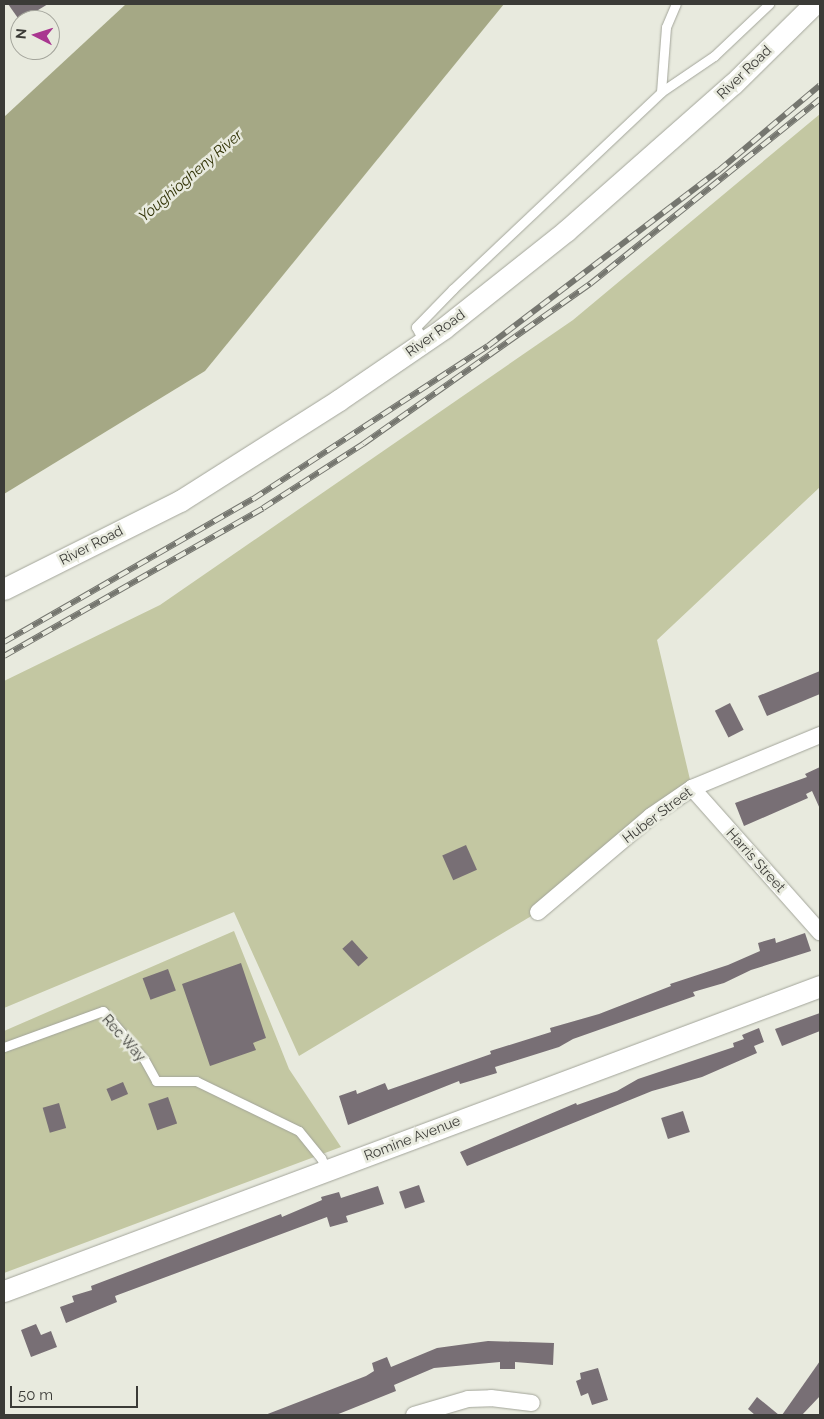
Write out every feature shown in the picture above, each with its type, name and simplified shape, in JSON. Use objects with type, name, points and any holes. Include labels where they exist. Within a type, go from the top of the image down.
[{"type":"street","name":"River Road","points":[[4,589],[180,501],[339,400],[424,342],[566,231],[733,84],[814,4]]},
{"type":"street","name":"Huber Street","points":[[538,912],[651,816],[692,788],[820,734]]},
{"type":"street","name":"Harris Street","points":[[692,788],[820,932]]},
{"type":"street","name":"Romine Avenue","points":[[4,1291],[820,986]]},
{"type":"street","points":[[414,1415],[468,1399],[491,1398],[532,1404]]},
{"type":"lane","points":[[661,92],[666,27],[676,4]]},
{"type":"lane","points":[[424,342],[416,327],[661,92],[714,56],[769,4]]},
{"type":"lane","name":"Rec Way","points":[[4,1047],[103,1011],[144,1059],[156,1081],[196,1081],[298,1131],[321,1158],[327,1170]]},
{"type":"shaded area","points":[[820,114],[820,487],[657,640],[692,788],[538,912],[299,1056],[234,912],[4,1008],[4,681],[160,605],[573,320]]},
{"type":"shaded area","points":[[234,931],[289,1069],[341,1147],[4,1273],[4,1031]]},
{"type":"water","name":"Youghiogheny River","points":[[126,4],[504,4],[205,371],[4,494],[4,117]]},
{"type":"building","points":[[8,4],[48,4],[38,10],[12,10]]},
{"type":"building","points":[[820,671],[820,694],[767,716],[758,696]]},
{"type":"building","points":[[730,703],[744,730],[728,737],[715,711]]},
{"type":"building","points":[[820,767],[820,809],[812,791],[806,794],[808,798],[744,826],[735,803],[807,777],[805,774]]},
{"type":"building","points":[[466,845],[477,870],[453,880],[442,856]]},
{"type":"building","points":[[805,933],[811,951],[751,970],[724,983],[693,992],[695,996],[573,1039],[559,1047],[495,1067],[497,1073],[460,1084],[459,1081],[348,1125],[339,1096],[356,1090],[357,1094],[385,1083],[388,1090],[491,1054],[490,1051],[551,1032],[550,1028],[599,1014],[671,986],[670,984],[728,965],[760,951],[758,943],[775,938],[776,943]]},
{"type":"building","points":[[352,940],[368,958],[358,967],[342,949]]},
{"type":"building","points":[[241,963],[266,1038],[253,1043],[256,1050],[210,1066],[182,984]]},
{"type":"building","points":[[168,969],[176,991],[150,1000],[143,978]]},
{"type":"building","points":[[820,1013],[820,1031],[782,1046],[775,1029]]},
{"type":"building","points":[[759,1028],[764,1042],[754,1046],[757,1053],[702,1077],[652,1091],[467,1166],[460,1152],[576,1103],[577,1105],[617,1091],[638,1079],[734,1047],[733,1043],[744,1039],[742,1035]]},
{"type":"building","points":[[123,1082],[128,1094],[112,1101],[106,1089]]},
{"type":"building","points":[[168,1097],[177,1123],[157,1130],[148,1104]]},
{"type":"building","points":[[59,1103],[66,1128],[50,1133],[43,1108]]},
{"type":"building","points":[[683,1111],[690,1132],[668,1139],[661,1118]]},
{"type":"building","points":[[419,1185],[425,1202],[405,1209],[399,1192]]},
{"type":"building","points":[[378,1186],[384,1204],[346,1216],[348,1222],[330,1227],[327,1217],[115,1296],[117,1302],[66,1323],[60,1307],[74,1302],[72,1296],[92,1290],[91,1286],[281,1214],[282,1217],[322,1200],[321,1197],[339,1192],[341,1198]]},
{"type":"building","points":[[36,1324],[41,1335],[51,1331],[57,1347],[31,1357],[21,1330]]},
{"type":"building","points":[[488,1341],[554,1343],[553,1365],[515,1362],[515,1369],[500,1369],[500,1362],[434,1368],[394,1385],[396,1391],[336,1415],[265,1415],[366,1376],[374,1371],[372,1363],[387,1357],[391,1367],[437,1348]]},
{"type":"building","points":[[820,1361],[820,1396],[802,1415],[782,1415]]},
{"type":"building","points":[[598,1368],[608,1400],[592,1405],[588,1393],[581,1396],[576,1381],[581,1379],[580,1373]]},
{"type":"building","points":[[757,1397],[779,1415],[755,1415],[748,1409]]},
{"type":"railway","points":[[4,642],[253,499],[488,346],[718,171],[820,85]]},
{"type":"railway","points":[[4,656],[263,508],[363,444],[590,284],[820,99]]}]
